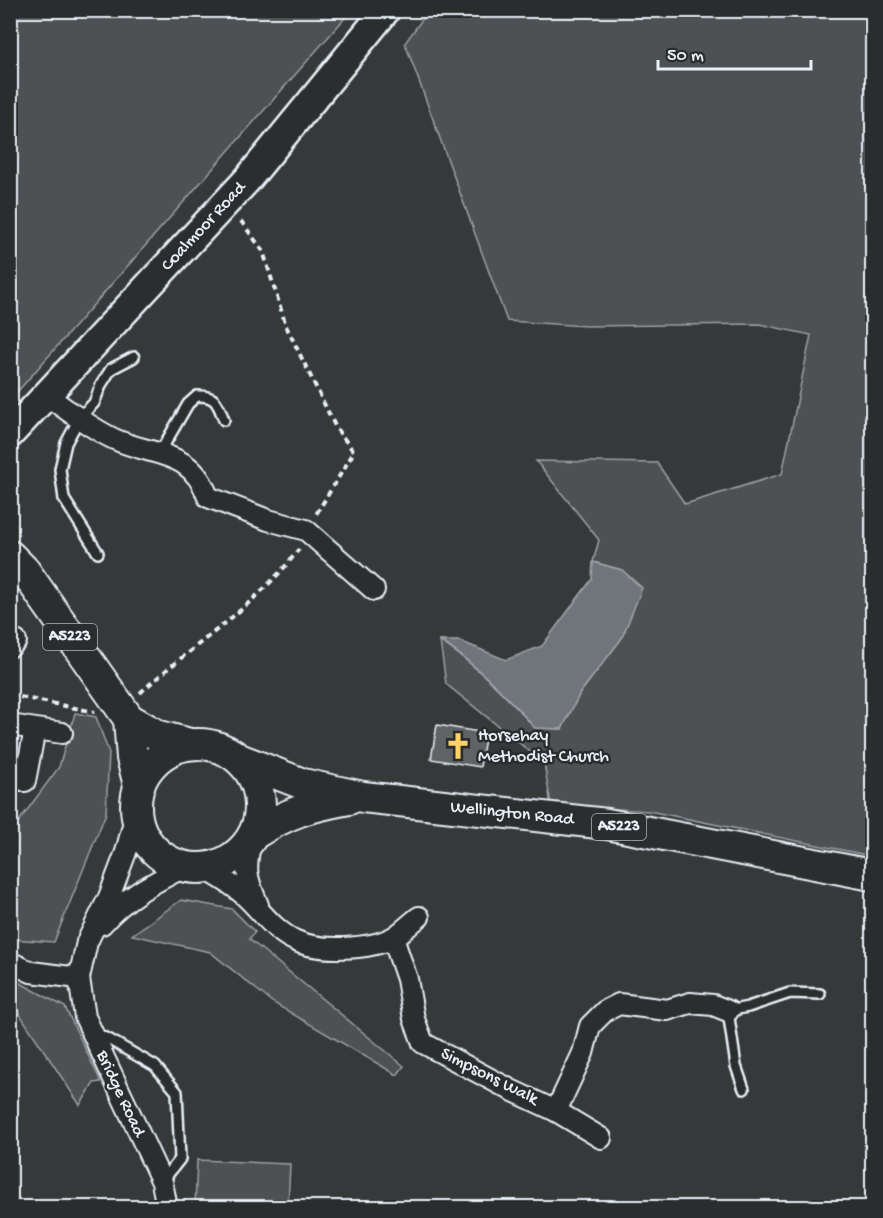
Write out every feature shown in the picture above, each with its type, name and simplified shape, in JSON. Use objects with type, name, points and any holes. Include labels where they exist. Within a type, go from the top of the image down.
[{"type":"main road","name":"A5223","points":[[10,556],[24,570],[123,711],[159,736],[190,744]]},
{"type":"main road","points":[[123,711],[132,758],[141,832],[152,848],[166,860],[194,868],[223,863],[239,853],[252,836],[260,814],[259,794],[252,775],[239,759],[225,749],[208,744],[190,744],[174,748],[159,757],[147,770],[137,799]]},
{"type":"main road","name":"Wellington Road","points":[[239,759],[303,784],[363,797],[607,825],[873,874]]},
{"type":"main road","name":"Wellington Road","points":[[252,836],[280,817],[308,806],[363,797]]},
{"type":"street","name":"Coalmoor Road","points":[[10,434],[248,180],[386,10]]},
{"type":"street","points":[[48,395],[114,439],[185,463],[202,481],[208,497],[268,520],[306,530],[374,590]]},
{"type":"street","points":[[10,725],[62,733]]},
{"type":"street","points":[[25,781],[34,729]]},
{"type":"street","name":"Bridge Road","points":[[137,799],[126,852],[87,942],[79,978],[85,1017],[162,1182],[167,1208]]},
{"type":"street","points":[[252,836],[246,869],[247,881],[260,910]]},
{"type":"street","points":[[194,868],[242,892],[276,928],[294,940],[311,947],[338,948],[370,945],[393,938],[418,916]]},
{"type":"street","name":"Bridge Road","points":[[87,942],[117,907],[149,885],[194,868]]},
{"type":"street","name":"Simpsons Walk","points":[[393,938],[407,979],[414,1019],[423,1043],[556,1111],[601,1138]]},
{"type":"street","points":[[10,962],[31,972],[79,978]]},
{"type":"street","name":"Simpsons Walk","points":[[556,1111],[583,1053],[590,1026],[605,1011],[620,1004],[667,1010],[690,1003],[713,1005],[728,1011]]},
{"type":"lane","points":[[98,553],[64,499],[60,469],[66,443],[80,417],[94,403],[111,369],[134,357]]},
{"type":"lane","points":[[159,454],[188,404],[197,396],[207,396],[217,402],[224,420]]},
{"type":"lane","points":[[744,1089],[736,1066],[728,1011],[790,993],[820,994]]},
{"type":"lane","points":[[92,1032],[155,1066],[177,1092],[180,1159],[162,1182]]},
{"type":"path","points":[[226,202],[263,251],[286,326],[336,428]]},
{"type":"path","points":[[10,695],[95,712],[123,711],[166,669],[255,597]]},
{"type":"shaded area","points":[[10,11],[351,11],[11,399]]},
{"type":"shaded area","points":[[428,11],[872,11],[872,856],[649,811],[551,805],[544,763],[446,684],[440,641],[490,681],[535,728],[562,729],[580,693],[622,638],[622,570],[593,562],[599,540],[536,461],[657,463],[685,504],[782,474],[811,335],[759,324],[586,326],[507,321],[405,43]]},
{"type":"shaded area","points":[[593,562],[622,570],[642,588],[622,638],[580,693],[562,729],[535,728],[491,681],[440,641],[460,641],[506,660],[542,646],[592,579]]},
{"type":"shaded area","points":[[75,713],[96,717],[109,753],[106,813],[54,942],[11,939],[11,832],[59,767]]},
{"type":"shaded area","points":[[181,900],[232,909],[255,932],[249,939],[404,1066],[397,1075],[272,1002],[210,952],[132,935]]},
{"type":"shaded area","points":[[11,978],[65,1007],[101,1082],[94,1083],[80,1105],[11,1001]]},
{"type":"shaded area","points":[[197,1160],[290,1164],[288,1207],[195,1207]]},
{"type":"building","name":"Horsehay Methodist Church","points":[[437,725],[486,733],[480,767],[431,759]]},
{"type":"place","name":"Horsehay Methodist Church","points":[[458,746]]}]
